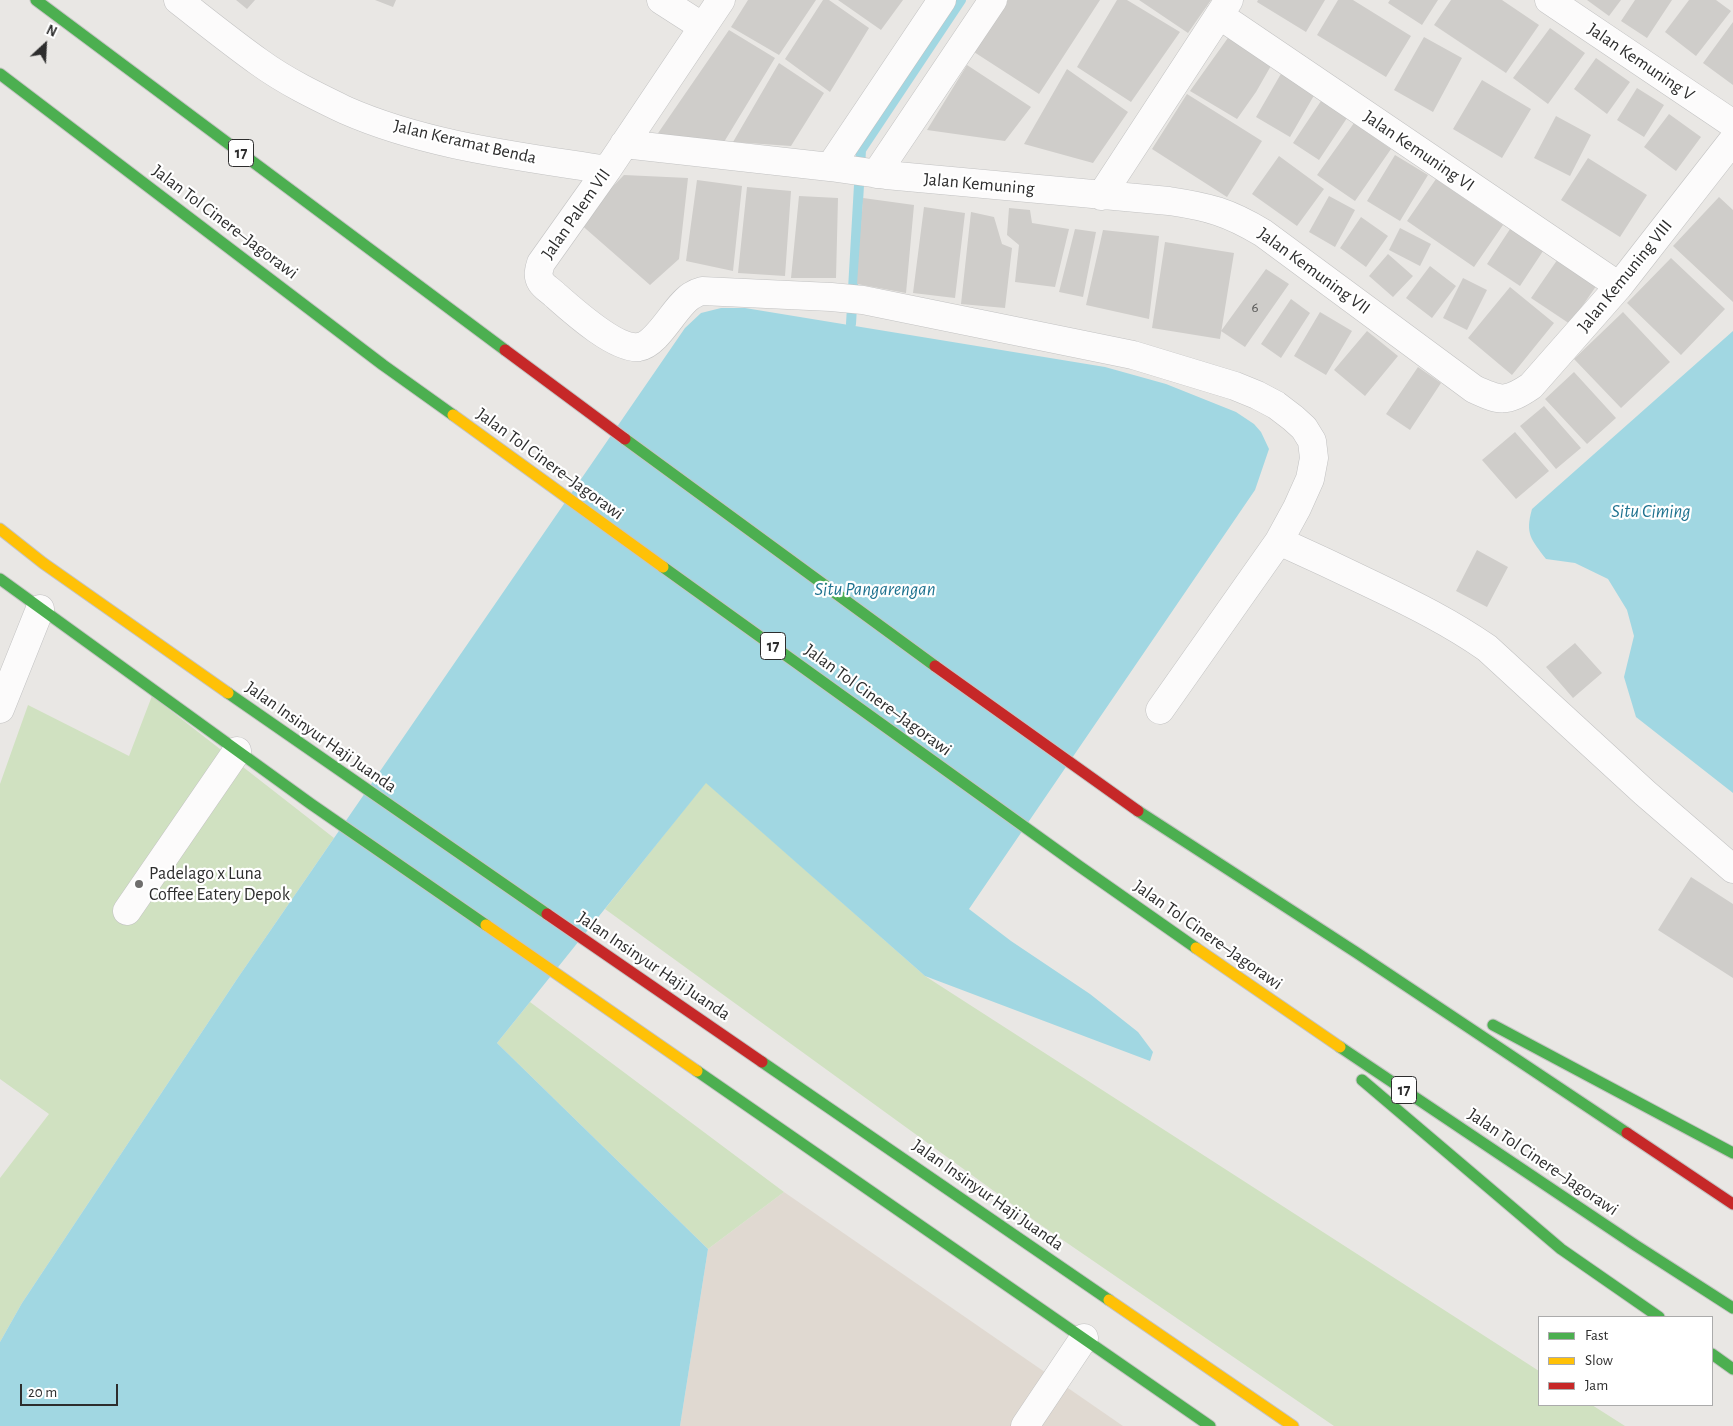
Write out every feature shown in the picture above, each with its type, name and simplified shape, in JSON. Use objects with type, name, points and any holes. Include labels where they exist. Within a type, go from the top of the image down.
[{"type":"highway","name":"17","points":[[36,0],[510,354],[994,710],[1125,803],[1356,953],[1733,1204]]},
{"type":"highway","name":"Jalan Tol Cinere–Jagorawi","points":[[0,74],[467,426],[1079,866],[1261,994],[1635,1245],[1733,1308]]},
{"type":"highway","name":"Jalan Insinyur Haji Juanda","points":[[0,530],[344,775],[1293,1426]]},
{"type":"highway","points":[[0,579],[311,804],[1210,1426]]},
{"type":"highway","points":[[1356,953],[1462,1009]]},
{"type":"highway","points":[[1261,994],[1336,1058]]},
{"type":"highway","points":[[1479,1018],[1733,1153]]},
{"type":"highway","points":[[1351,1071],[1561,1249],[1658,1316]]},
{"type":"highway","points":[[1713,1355],[1733,1368]]},
{"type":"street","name":"Jalan Keramat Benda","points":[[178,0],[260,63],[305,90],[346,110],[431,138],[504,153],[607,170]]},
{"type":"street","points":[[661,0],[703,27]]},
{"type":"street","name":"Jalan Palem VII","points":[[721,0],[607,170],[541,263],[538,276],[542,283],[576,314],[610,338],[620,343],[640,347],[656,336],[691,295],[706,291],[830,296],[863,300],[1133,355],[1235,386],[1276,405],[1304,428],[1312,441],[1314,458],[1310,479],[1279,541]]},
{"type":"street","points":[[854,171],[942,0]]},
{"type":"street","points":[[854,171],[993,0]]},
{"type":"street","name":"Jalan Kemuning V","points":[[1549,0],[1733,124]]},
{"type":"street","points":[[1101,196],[1224,7]]},
{"type":"street","name":"Jalan Kemuning VI","points":[[1224,7],[1619,286]]},
{"type":"street","name":"Jalan Kemuning VIII","points":[[1505,399],[1519,394],[1531,386],[1619,286],[1733,140]]},
{"type":"street","name":"Jalan Kemuning","points":[[624,144],[854,171],[1101,196]]},
{"type":"street","name":"Jalan Kemuning VII","points":[[1101,196],[1198,206],[1220,211],[1238,218],[1263,233],[1474,389],[1492,397],[1505,399]]},
{"type":"street","points":[[1160,710],[1279,541],[1324,561],[1461,629],[1487,648],[1645,793],[1733,869]]},
{"type":"street","points":[[0,709],[40,609]]},
{"type":"street","points":[[127,911],[237,751]]},
{"type":"street","points":[[1026,1426],[1084,1338]]},
{"type":"shaded area","points":[[784,1192],[1123,1426],[680,1426],[708,1249]]},
{"type":"green space","points":[[152,696],[334,838],[237,979],[22,1303],[0,1342],[0,1178],[49,1114],[0,1079],[0,784],[28,705],[129,756]]},
{"type":"green space","points":[[706,782],[925,976],[1538,1370],[1538,1406],[1594,1406],[1625,1426],[1334,1426],[1038,1223],[605,909]]},
{"type":"green space","points":[[530,1002],[784,1192],[708,1249],[497,1043]]},
{"type":"water","name":"Situ Pangarengan","points":[[721,308],[745,308],[1105,367],[1166,384],[1236,412],[1254,424],[1261,432],[1269,449],[1255,490],[969,909],[1011,941],[1090,994],[1138,1032],[1153,1052],[1150,1061],[925,976],[706,783],[497,1043],[708,1249],[680,1426],[0,1426],[0,1342],[22,1303],[237,979],[685,328],[701,313]]},
{"type":"water","name":"Situ Ciming","points":[[1733,331],[1733,793],[1636,717],[1624,677],[1634,636],[1627,610],[1608,579],[1575,563],[1546,559],[1533,541],[1529,525],[1532,509]]},
{"type":"building","points":[[236,0],[255,0],[247,9]]},
{"type":"building","points":[[375,0],[396,0],[393,7]]},
{"type":"building","points":[[748,0],[816,0],[779,55],[731,27]]},
{"type":"building","points":[[823,0],[829,0],[869,28],[830,92],[785,59]]},
{"type":"building","points":[[838,0],[903,0],[881,30]]},
{"type":"building","points":[[1008,0],[1100,0],[1039,94],[974,52]]},
{"type":"building","points":[[1117,0],[1127,0],[1180,32],[1131,102],[1077,67]]},
{"type":"building","points":[[1139,0],[1211,0],[1188,33]]},
{"type":"building","points":[[1258,0],[1325,0],[1306,32],[1257,2]]},
{"type":"building","points":[[1338,0],[1353,0],[1411,36],[1386,77],[1317,35]]},
{"type":"building","points":[[1390,0],[1438,0],[1422,25],[1388,3]]},
{"type":"building","points":[[1451,0],[1502,0],[1539,25],[1506,73],[1434,25]]},
{"type":"building","points":[[1587,0],[1621,0],[1609,16]]},
{"type":"building","points":[[1635,0],[1672,0],[1647,38],[1621,21]]},
{"type":"building","points":[[1689,0],[1716,0],[1731,11],[1696,56],[1665,32]]},
{"type":"building","points":[[1733,22],[1733,85],[1703,63]]},
{"type":"building","points":[[1550,28],[1585,53],[1548,104],[1513,78]]},
{"type":"building","points":[[729,30],[775,58],[724,142],[654,139]]},
{"type":"building","points":[[1230,35],[1272,64],[1256,92],[1237,119],[1190,91]]},
{"type":"building","points":[[1424,37],[1462,58],[1433,112],[1394,90]]},
{"type":"building","points":[[1596,58],[1630,82],[1607,114],[1574,89]]},
{"type":"building","points":[[779,63],[824,93],[791,146],[733,142]]},
{"type":"building","points":[[967,65],[1031,107],[1005,141],[927,130]]},
{"type":"building","points":[[1067,69],[1128,112],[1093,163],[1024,144]]},
{"type":"building","points":[[1282,72],[1316,92],[1290,137],[1256,117]]},
{"type":"building","points":[[1482,80],[1531,109],[1502,158],[1453,129]]},
{"type":"building","points":[[1637,88],[1664,105],[1644,137],[1617,120]]},
{"type":"building","points":[[1187,94],[1262,141],[1227,197],[1152,149]]},
{"type":"building","points":[[1321,101],[1347,118],[1319,160],[1293,143]]},
{"type":"building","points":[[1669,114],[1701,137],[1676,171],[1644,147]]},
{"type":"building","points":[[1556,116],[1591,135],[1570,176],[1534,158]]},
{"type":"building","points":[[1354,123],[1391,149],[1355,201],[1317,175]]},
{"type":"building","points":[[1395,155],[1428,175],[1400,221],[1367,201]]},
{"type":"building","points":[[1279,156],[1324,189],[1297,226],[1252,194]]},
{"type":"building","points":[[1588,158],[1647,195],[1620,237],[1561,200]]},
{"type":"building","points":[[624,175],[688,178],[679,259],[650,285],[578,222]]},
{"type":"building","points":[[1436,179],[1503,225],[1474,267],[1407,221]]},
{"type":"building","points":[[697,180],[742,186],[733,271],[686,261]]},
{"type":"building","points":[[747,187],[791,191],[785,276],[738,273]]},
{"type":"building","points":[[799,196],[838,198],[836,278],[791,278]]},
{"type":"building","points":[[1329,196],[1355,210],[1335,247],[1309,232]]},
{"type":"building","points":[[1719,197],[1733,210],[1733,302],[1673,246]]},
{"type":"building","points":[[863,198],[914,205],[906,293],[857,284]]},
{"type":"building","points":[[924,207],[965,213],[955,298],[913,293]]},
{"type":"building","points":[[1009,208],[1030,210],[1032,223],[1069,229],[1055,287],[1015,282],[1019,245],[1007,235]]},
{"type":"building","points":[[971,212],[994,217],[1002,244],[1012,248],[1005,308],[961,304]]},
{"type":"building","points":[[1361,217],[1388,236],[1366,267],[1340,248]]},
{"type":"building","points":[[1512,226],[1545,248],[1520,286],[1487,264]]},
{"type":"building","points":[[1400,228],[1431,244],[1420,266],[1389,250]]},
{"type":"building","points":[[1075,229],[1096,232],[1083,297],[1059,292]]},
{"type":"building","points":[[1103,230],[1159,236],[1149,319],[1086,305]]},
{"type":"building","points":[[1165,242],[1234,253],[1220,339],[1152,328]]},
{"type":"building","points":[[1562,253],[1601,279],[1570,324],[1531,298]]},
{"type":"building","points":[[1388,254],[1413,276],[1393,297],[1369,276]]},
{"type":"building","points":[[1671,258],[1725,309],[1681,355],[1627,303]]},
{"type":"building","points":[[1430,266],[1456,286],[1432,318],[1406,298]]},
{"type":"building","points":[[1266,269],[1289,284],[1245,347],[1221,331]]},
{"type":"building","points":[[1463,278],[1487,290],[1467,330],[1443,318]]},
{"type":"building","points":[[1510,287],[1554,323],[1512,375],[1468,338]]},
{"type":"building","points":[[1291,299],[1310,313],[1281,358],[1261,344]]},
{"type":"building","points":[[1320,312],[1352,331],[1326,375],[1294,356]]},
{"type":"building","points":[[1623,312],[1670,362],[1621,408],[1574,359]]},
{"type":"building","points":[[1367,331],[1398,356],[1365,396],[1334,370]]},
{"type":"building","points":[[1418,367],[1441,383],[1410,430],[1386,414]]},
{"type":"building","points":[[1574,372],[1616,418],[1587,444],[1545,399]]},
{"type":"building","points":[[1544,406],[1581,448],[1556,469],[1520,426]]},
{"type":"building","points":[[1515,432],[1549,471],[1516,499],[1482,460]]},
{"type":"building","points":[[1477,550],[1508,567],[1487,607],[1456,591]]},
{"type":"building","points":[[1575,643],[1602,673],[1573,698],[1546,667]]},
{"type":"building","points":[[1691,877],[1733,904],[1733,978],[1658,930]]},
{"type":"waterway","points":[[851,324],[861,150],[961,0]]},
{"type":"traffic: fast","points":[[36,0],[505,350]]},
{"type":"traffic: fast","points":[[0,74],[383,365],[453,415]]},
{"type":"traffic: fast","points":[[625,439],[935,666]]},
{"type":"traffic: fast","points":[[663,567],[1196,948]]},
{"type":"traffic: fast","points":[[0,579],[311,804],[486,925]]},
{"type":"traffic: fast","points":[[228,693],[547,914]]},
{"type":"traffic: fast","points":[[1138,811],[1357,953],[1627,1133]]},
{"type":"traffic: fast","points":[[1493,1025],[1733,1153]]},
{"type":"traffic: fast","points":[[1340,1047],[1635,1245],[1733,1308]]},
{"type":"traffic: fast","points":[[762,1062],[1109,1300]]},
{"type":"traffic: fast","points":[[697,1071],[1210,1426]]},
{"type":"traffic: fast","points":[[1362,1080],[1561,1249],[1658,1316]]},
{"type":"traffic: fast","points":[[1713,1355],[1733,1369]]},
{"type":"traffic: slow","points":[[453,415],[663,567]]},
{"type":"traffic: slow","points":[[0,529],[43,563],[228,693]]},
{"type":"traffic: slow","points":[[486,925],[697,1071]]},
{"type":"traffic: slow","points":[[1196,948],[1340,1047]]},
{"type":"traffic: slow","points":[[1109,1300],[1293,1426]]},
{"type":"traffic: jam","points":[[505,350],[625,439]]},
{"type":"traffic: jam","points":[[935,666],[1138,811]]},
{"type":"traffic: jam","points":[[547,914],[762,1062]]},
{"type":"traffic: jam","points":[[1627,1133],[1733,1204]]},
{"type":"place","name":"Padelago x Luna Coffee Eatery Depok","points":[[139,884]]}]
